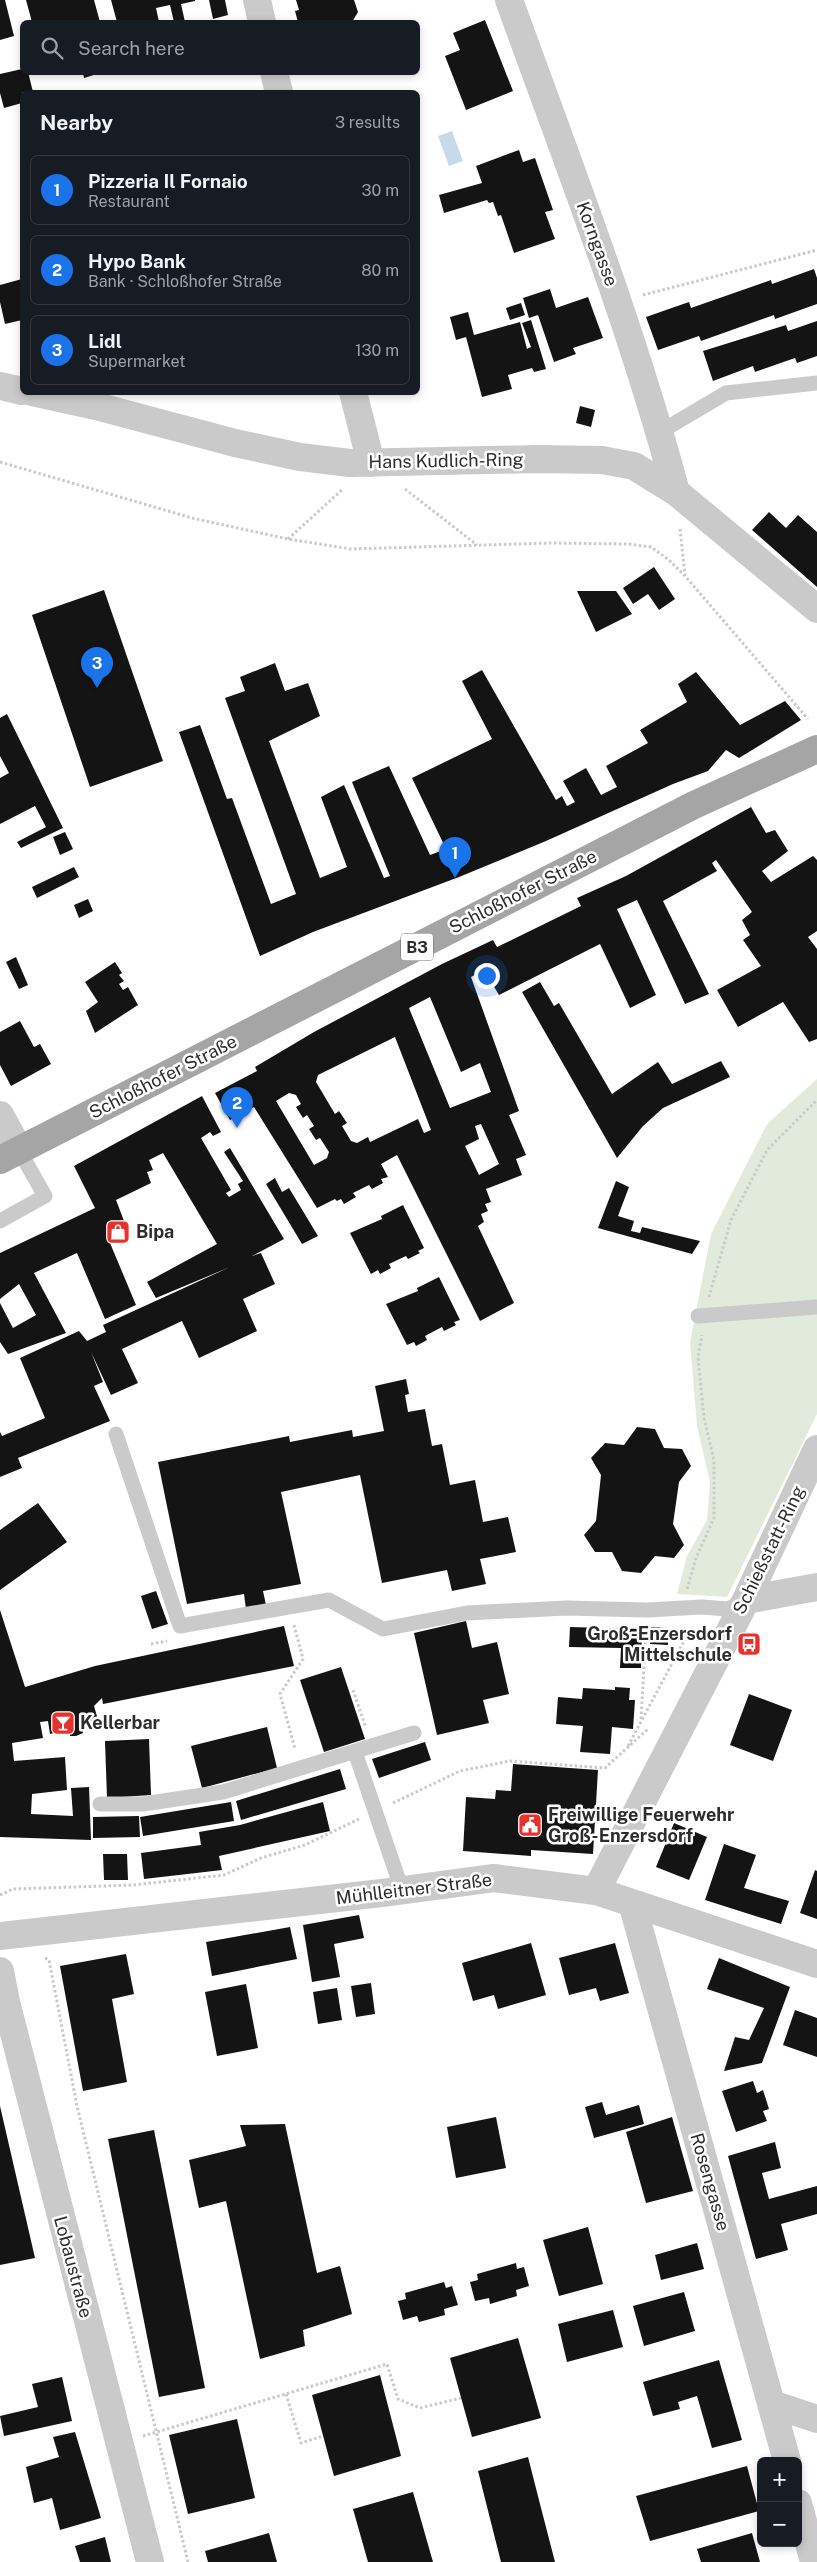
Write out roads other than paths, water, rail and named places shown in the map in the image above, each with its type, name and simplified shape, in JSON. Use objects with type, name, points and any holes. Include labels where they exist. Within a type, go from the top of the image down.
[{"type":"main road","name":"Schloßhofer Straße","points":[[9,1155],[694,804],[817,749]]},
{"type":"street","points":[[257,0],[262,20]]},
{"type":"street","name":"Korngasse","points":[[509,0],[618,302],[660,432],[676,492]]},
{"type":"street","points":[[275,75],[278,90]]},
{"type":"street","points":[[0,386],[20,390]]},
{"type":"street","name":"Hans Kudlich-Ring","points":[[46,395],[300,457],[350,463],[538,459],[602,460],[634,466],[676,492],[817,609]]},
{"type":"street","points":[[354,395],[371,463]]},
{"type":"street","points":[[0,1115],[9,1155]]},
{"type":"street","name":"Schießstatt-Ring","points":[[596,1890],[746,1600],[817,1449]]},
{"type":"street","points":[[746,1600],[817,1586]]},
{"type":"street","name":"Mühlleitner Straße","points":[[11,1935],[494,1878],[596,1890],[817,1964]]},
{"type":"street","name":"Rosengasse","points":[[632,1903],[786,2457]]},
{"type":"street","name":"Lobaustraße","points":[[0,1970],[6,2002],[51,2183],[150,2562]]},
{"type":"street","points":[[772,2404],[817,2419]]},
{"type":"street","points":[[802,2518],[814,2562]]},
{"type":"lane","points":[[660,432],[726,393],[817,383]]},
{"type":"lane","points":[[0,1221],[45,1196],[9,1155]]},
{"type":"lane","points":[[702,1316],[817,1307]]},
{"type":"lane","points":[[116,1434],[180,1626],[329,1600],[383,1629],[467,1613],[566,1608],[647,1610],[702,1607],[728,1609],[746,1600]]},
{"type":"lane","points":[[100,1804],[143,1804],[223,1792],[414,1733]]},
{"type":"lane","points":[[355,1752],[402,1890]]},
{"type":"water","points":[[452,131],[463,161],[449,166],[438,136]]},
{"type":"place","name":"Lidl","points":[[97,688]]},
{"type":"place","name":"Pizzeria Il Fornaio","points":[[455,878]]},
{"type":"place","name":"Hypo Bank","points":[[237,1128]]},
{"type":"place","name":"Bipa","points":[[118,1232]]},
{"type":"place","name":"Groß-Enzersdorf Mittelschule","points":[[749,1644]]},
{"type":"place","name":"Kellerbar","points":[[63,1723]]},
{"type":"place","name":"Freiwillige Feuerwehr Groß-Enzersdorf","points":[[530,1825]]}]
